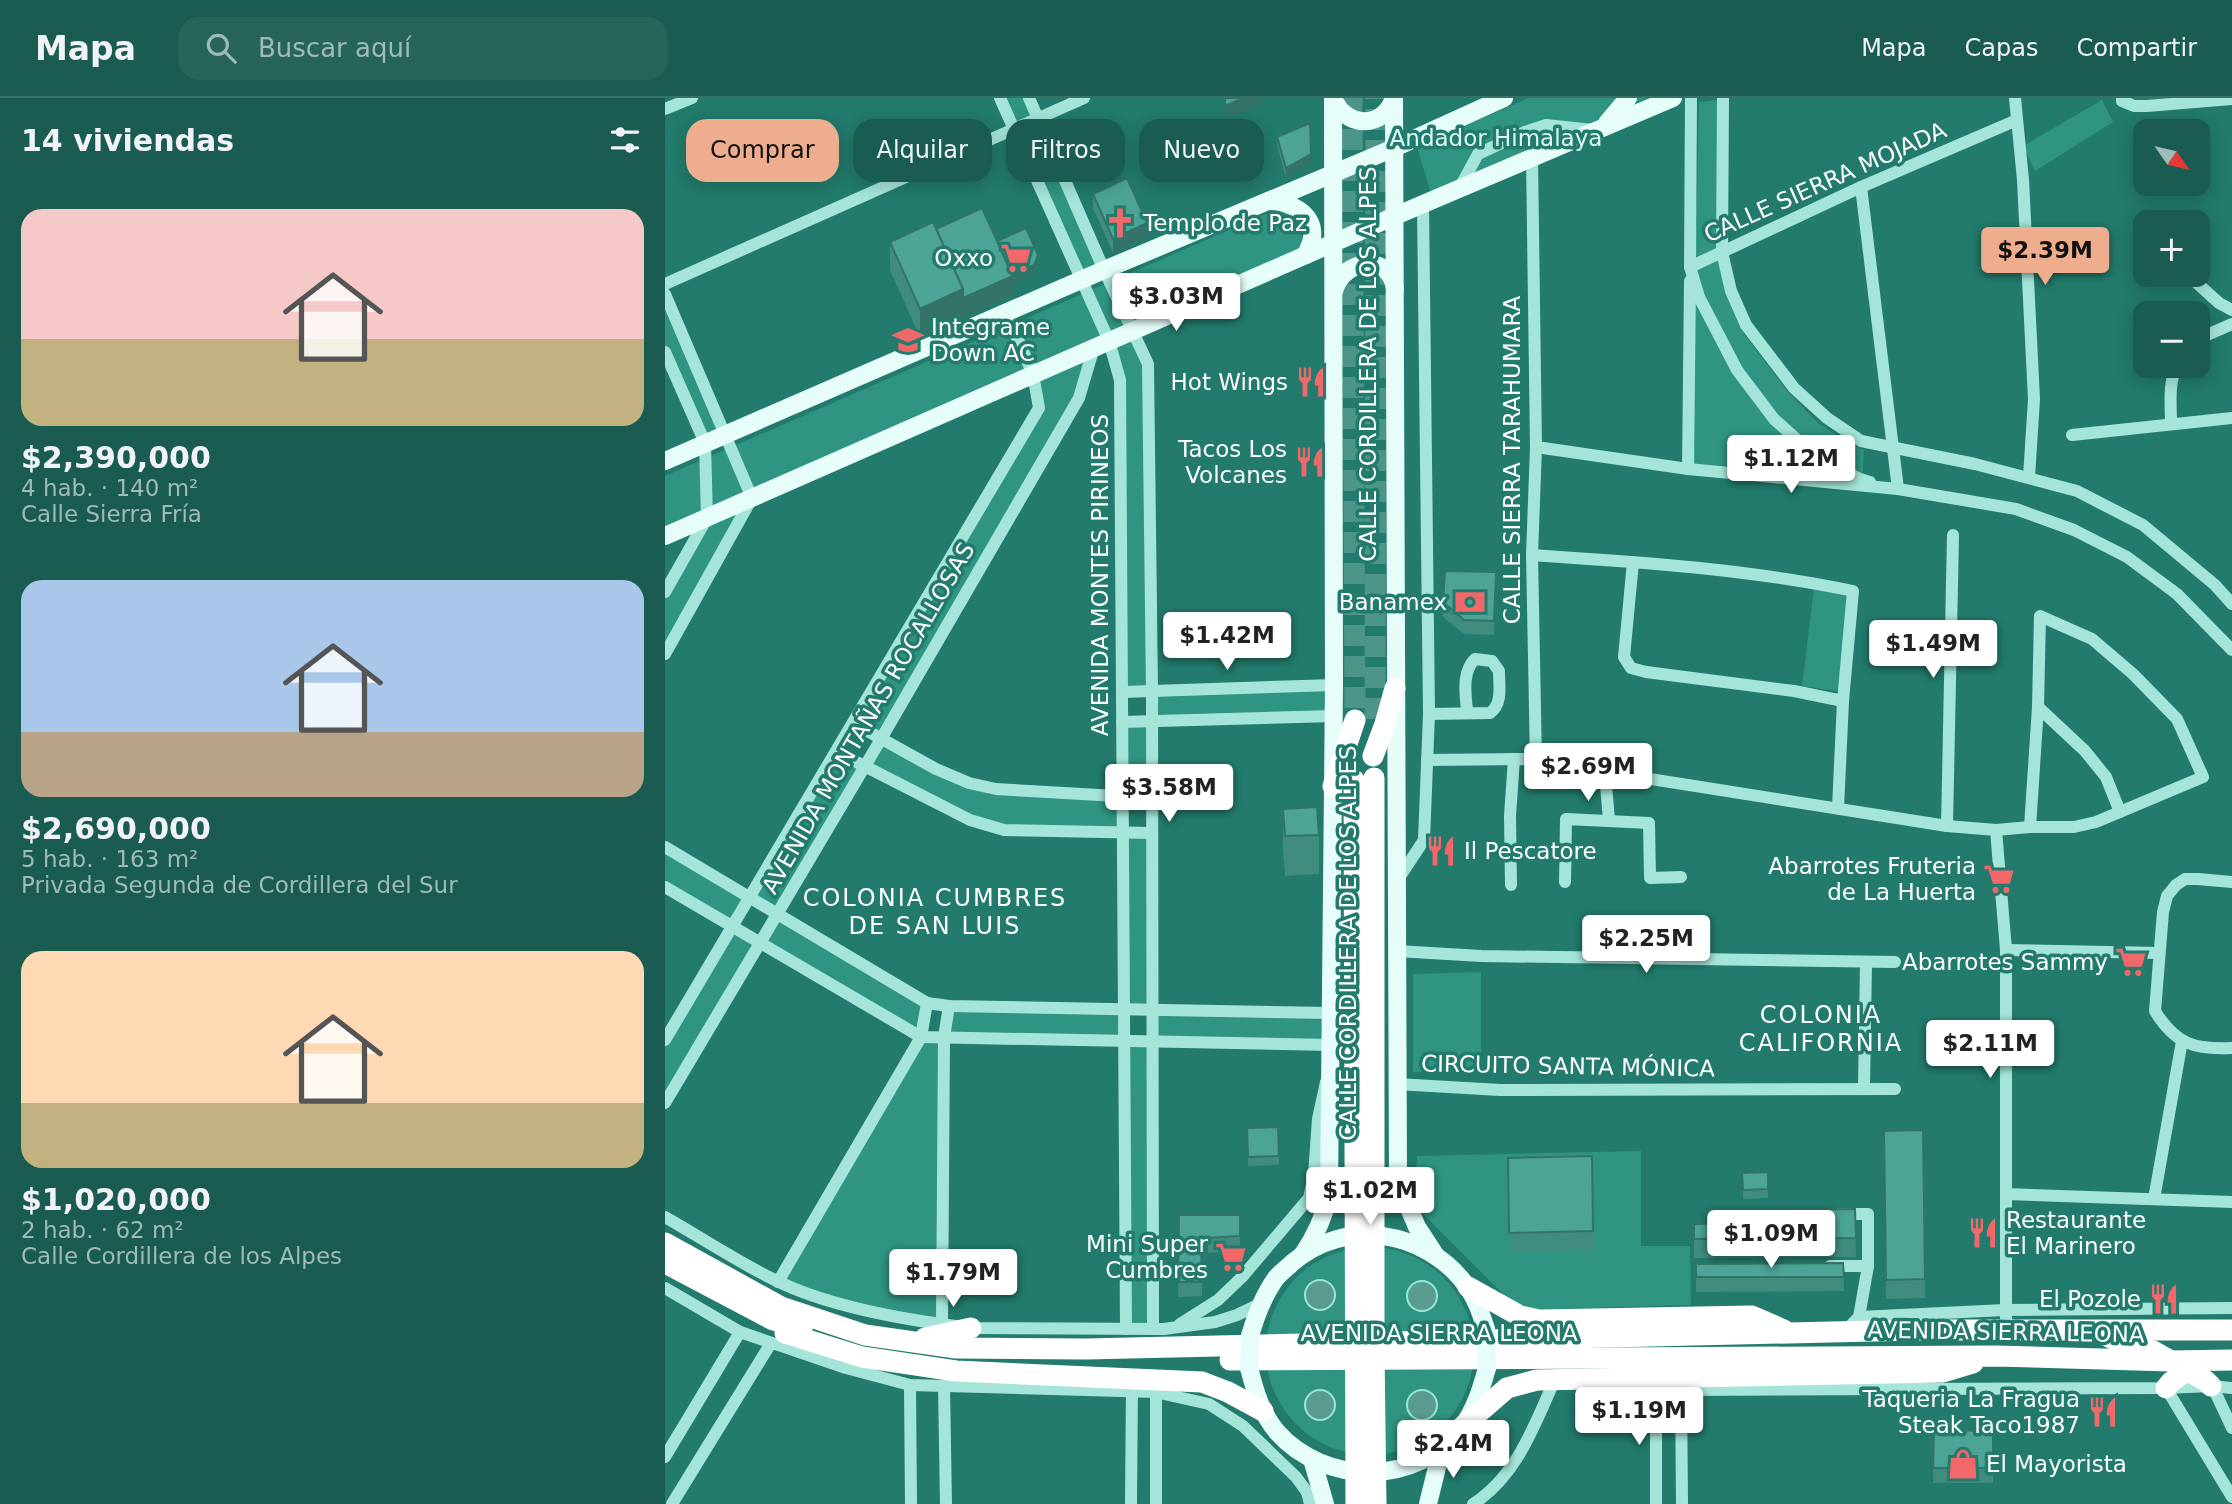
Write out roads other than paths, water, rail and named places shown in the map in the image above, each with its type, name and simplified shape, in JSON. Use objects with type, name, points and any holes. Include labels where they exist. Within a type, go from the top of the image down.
[{"type":"highway","points":[[1367,771],[1395,688]]},
{"type":"highway","points":[[1333,786],[1365,719]]},
{"type":"highway","name":"CALLE CORDILLERA DE LOS ALPES","points":[[1365,719],[1376,1504]]},
{"type":"highway","name":"CALLE CORDILLERA DE LOS ALPES","points":[[1356,1504],[1367,771],[1365,719]]},
{"type":"highway","name":"AVENIDA SIERRA LEONA","points":[[665,1243],[781,1307],[865,1335],[956,1348],[1086,1349],[1789,1333],[1852,1324],[2006,1320],[2100,1331],[2232,1330]]},
{"type":"highway","points":[[665,1263],[770,1328],[862,1357],[956,1371],[1096,1376],[1132,1384],[1202,1382],[1228,1392],[1263,1412]]},
{"type":"highway","name":"AVENIDA SIERRA LEONA","points":[[665,1263],[773,1320],[867,1348],[957,1359],[1108,1361],[1995,1356],[2187,1363],[2232,1360]]},
{"type":"highway","points":[[1468,1287],[1520,1316],[1539,1320],[1752,1316],[1789,1333]]},
{"type":"highway","points":[[912,1341],[971,1328]]},
{"type":"highway","points":[[2100,1331],[2112,1339],[2187,1363],[2206,1381],[2222,1387]]},
{"type":"highway","points":[[2166,1388],[2187,1363],[2232,1346]]},
{"type":"highway","points":[[1461,1428],[1507,1388],[1537,1380],[1943,1372],[1995,1356]]},
{"type":"highway","points":[[995,1372],[1054,1389],[1096,1376]]},
{"type":"main road","points":[[1333,98],[1345,116],[1360,121],[1375,119],[1384,114],[1394,98]]},
{"type":"main road","name":"CALLE CORDILLERA DE LOS ALPES","points":[[1303,1254],[1324,1216],[1329,1195],[1334,716],[1333,98]]},
{"type":"main road","name":"CALLE CORDILLERA DE LOS ALPES","points":[[1394,98],[1398,1182],[1417,1227],[1434,1253]]},
{"type":"main road","points":[[665,461],[1394,148],[1480,103],[1504,98]]},
{"type":"main road","points":[[1600,128],[1628,98]]},
{"type":"main road","points":[[665,536],[1395,216],[1673,98]]},
{"type":"main road","points":[[1268,201],[1285,202],[1302,212],[1312,237],[1306,255]]},
{"type":"main road","points":[[1332,301],[1336,282],[1342,274],[1359,264],[1381,268],[1392,278],[1395,292]]},
{"type":"main road","points":[[1329,1195],[1345,1204],[1367,1208],[1381,1202],[1398,1182]]},
{"type":"main road","points":[[1355,1235],[1382,1235],[1409,1241],[1434,1253],[1468,1287],[1479,1307],[1486,1329],[1487,1368],[1478,1400],[1461,1428],[1442,1447],[1412,1465],[1379,1473],[1344,1471],[1312,1459],[1293,1447],[1263,1412],[1254,1391],[1249,1368],[1250,1336],[1260,1304],[1278,1276],[1303,1254],[1328,1241],[1355,1235]]},
{"type":"main road","points":[[1428,1504],[1442,1447]]},
{"type":"main road","points":[[1312,1459],[1325,1504]]},
{"type":"street","points":[[665,109],[692,98]]},
{"type":"street","name":"AVENIDA MONTES PIRINEOS","points":[[1000,98],[1010,119]]},
{"type":"street","points":[[1029,98],[1104,271],[1148,364],[1158,1329]]},
{"type":"street","points":[[1038,118],[1084,98]]},
{"type":"street","points":[[1688,469],[1691,98]]},
{"type":"street","points":[[1724,98],[1722,252],[1731,291],[1746,325],[1794,388],[1828,418],[1861,441],[1975,464],[2077,491],[2143,525],[2215,585],[2232,604]]},
{"type":"street","points":[[2015,98],[2023,180],[2034,399],[2029,477]]},
{"type":"street","points":[[2122,99],[2134,106],[2232,99]]},
{"type":"street","name":"CALLE SIERRA MOJADA","points":[[1690,267],[1861,187],[2017,120]]},
{"type":"street","points":[[1459,189],[1478,154],[1525,132],[1546,125],[1600,128]]},
{"type":"street","points":[[665,284],[1006,133]]},
{"type":"street","name":"CALLE SIERRA TARAHUMARA","points":[[1532,158],[1536,447],[1532,555],[1536,761]]},
{"type":"street","name":"AVENIDA MONTES PIRINEOS","points":[[1039,182],[1083,281],[1102,344],[1120,380],[1126,1329]]},
{"type":"street","points":[[1861,187],[1898,489]]},
{"type":"street","points":[[1397,882],[1424,840],[1429,714],[1423,205]]},
{"type":"street","points":[[1395,216],[1423,225]]},
{"type":"street","points":[[1690,267],[1699,297],[1737,370],[1774,419],[1814,455],[1860,479],[1898,489]]},
{"type":"street","points":[[2201,287],[2232,310]]},
{"type":"street","points":[[665,294],[752,498],[665,654]]},
{"type":"street","name":"AVENIDA MONTAÑAS ROCALLOSAS","points":[[665,1041],[1039,408],[1033,374],[1006,313]]},
{"type":"street","points":[[2210,334],[2232,324]]},
{"type":"street","name":"AVENIDA MONTAÑAS ROCALLOSAS","points":[[665,1103],[1079,398],[1102,344]]},
{"type":"street","points":[[665,352],[705,443],[707,518],[665,593]]},
{"type":"street","points":[[2171,425],[2173,378]]},
{"type":"street","points":[[2072,435],[2232,418]]},
{"type":"street","points":[[1536,447],[1688,469],[1898,489],[2016,509],[2074,530],[2127,557],[2177,594],[2232,650]]},
{"type":"street","points":[[1947,826],[1952,535]]},
{"type":"street","points":[[1532,555],[1633,562],[1804,581],[1853,591],[1843,701],[1838,808]]},
{"type":"street","points":[[1633,562],[1624,657],[1631,668],[1794,691],[1843,701]]},
{"type":"street","points":[[1427,760],[1536,761],[1947,826],[1996,830],[2074,827],[2096,822],[2203,777],[2176,719],[2133,674],[2092,639],[2040,616],[2038,707],[2030,827]]},
{"type":"street","points":[[1429,714],[1490,713],[1496,709],[1499,702],[1499,671],[1492,662],[1475,659],[1468,666],[1467,712]]},
{"type":"street","points":[[1122,692],[1334,685]]},
{"type":"street","points":[[2038,707],[2085,751],[2099,768],[2106,777],[2120,812]]},
{"type":"street","points":[[1122,722],[1334,716]]},
{"type":"street","points":[[853,723],[936,769],[969,783],[996,789],[1152,798]]},
{"type":"street","points":[[837,752],[970,820],[1004,830],[1152,833]]},
{"type":"street","points":[[1511,885],[1510,816],[1514,759]]},
{"type":"street","points":[[1605,773],[1609,820]]},
{"type":"street","points":[[1565,882],[1566,819],[1649,823],[1650,878],[1681,877]]},
{"type":"street","points":[[1996,830],[2006,950],[2006,1320]]},
{"type":"street","points":[[665,847],[927,1003],[949,1006],[1331,1013]]},
{"type":"street","points":[[2232,882],[2185,879],[2167,896],[2155,1011],[2163,1024],[2182,1041],[2208,1049],[2232,1048]]},
{"type":"street","points":[[665,887],[922,1037],[1331,1045]]},
{"type":"street","points":[[2006,950],[2159,953]]},
{"type":"street","points":[[1397,951],[1481,956],[1895,962]]},
{"type":"street","points":[[1864,1089],[1866,962]]},
{"type":"street","points":[[778,1282],[922,1037],[927,1003]]},
{"type":"street","points":[[942,1325],[944,1037],[949,1006]]},
{"type":"street","points":[[2154,1199],[2182,1041]]},
{"type":"street","name":"CALLE CORDILLERA DE LOS ALPES","points":[[1158,1329],[1185,1322],[1218,1300],[1242,1277],[1309,1198],[1314,1175],[1322,1090],[1331,1068]]},
{"type":"street","name":"CIRCUITO SANTA MÓNICA","points":[[1397,1084],[1500,1090],[1895,1089]]},
{"type":"street","points":[[2006,1194],[2232,1202]]},
{"type":"street","points":[[1831,1215],[1868,1214],[1868,1266],[1852,1324]]},
{"type":"street","points":[[665,1217],[778,1282],[872,1311],[942,1325],[971,1328],[1158,1329],[1215,1322],[1260,1304]]},
{"type":"street","points":[[1814,1267],[1868,1266]]},
{"type":"street","points":[[665,1287],[740,1332],[846,1368],[910,1385],[1054,1389],[1132,1384],[1131,1504]]},
{"type":"street","name":"AVENIDA SIERRA LEONA","points":[[2006,1320],[2232,1308]]},
{"type":"street","points":[[665,1457],[740,1332]]},
{"type":"street","points":[[671,1504],[771,1343]]},
{"type":"street","points":[[1612,1377],[1656,1389],[1681,1390],[2222,1387],[2232,1428]]},
{"type":"street","points":[[1473,1504],[1485,1496],[1511,1468],[1530,1435],[1555,1379]]},
{"type":"street","points":[[910,1385],[911,1504]]},
{"type":"street","points":[[1156,1504],[1156,1385],[1209,1404],[1243,1426],[1296,1477],[1307,1492],[1310,1504]]},
{"type":"street","points":[[944,1387],[946,1504]]},
{"type":"street","points":[[2166,1388],[2232,1497]]},
{"type":"street","points":[[1656,1389],[1656,1504]]},
{"type":"street","points":[[1681,1390],[1682,1504]]},
{"type":"water","points":[[1320,1280],[1326,1281],[1334,1289],[1334,1301],[1326,1309],[1320,1310],[1314,1309],[1306,1301],[1305,1295],[1306,1289],[1314,1281]]},
{"type":"water","points":[[1422,1281],[1428,1282],[1436,1290],[1436,1302],[1428,1310],[1422,1311],[1416,1310],[1408,1302],[1407,1296],[1408,1290],[1416,1282]]},
{"type":"water","points":[[1320,1390],[1326,1391],[1334,1399],[1334,1411],[1326,1419],[1320,1420],[1314,1419],[1306,1411],[1305,1405],[1306,1399],[1314,1391]]},
{"type":"water","points":[[1422,1390],[1428,1391],[1436,1399],[1436,1411],[1428,1419],[1422,1420],[1416,1419],[1408,1411],[1407,1405],[1408,1399],[1416,1391]]},
{"type":"tunnel","points":[[1352,98],[1355,720]]},
{"type":"tunnel","points":[[1375,719],[1376,98]]},
{"type":"place","name":"Templo de Paz","points":[[1120,223]]},
{"type":"place","name":"Oxxo","points":[[1016,258]]},
{"type":"place","name":"Integrame Down AC","points":[[908,340]]},
{"type":"place","name":"Hot Wings","points":[[1311,382]]},
{"type":"place","name":"Tacos Los Volcanes","points":[[1310,462]]},
{"type":"place","name":"Banamex","points":[[1470,602]]},
{"type":"place","name":"Il Pescatore","points":[[1441,851]]},
{"type":"place","name":"Abarrotes Fruteria de La Huerta","points":[[1999,879]]},
{"type":"place","name":"Abarrotes Sammy","points":[[2131,962]]},
{"type":"place","name":"Restaurante El Marinero","points":[[1983,1233]]},
{"type":"place","name":"Mini Super Cumbres","points":[[1231,1257]]},
{"type":"place","name":"El Pozole","points":[[2164,1299]]},
{"type":"place","name":"Taqueria La Fragua Steak Taco1987","points":[[2103,1412]]},
{"type":"place","name":"El Mayorista","points":[[1963,1464]]},
{"type":"district","name":"COLONIA CUMBRES DE SAN LUIS","points":[[935,912]]},
{"type":"district","name":"COLONIA CALIFORNIA","points":[[1821,1029]]},
{"type":"park label","name":"Andador Himalaya","points":[[1496,138]]}]
